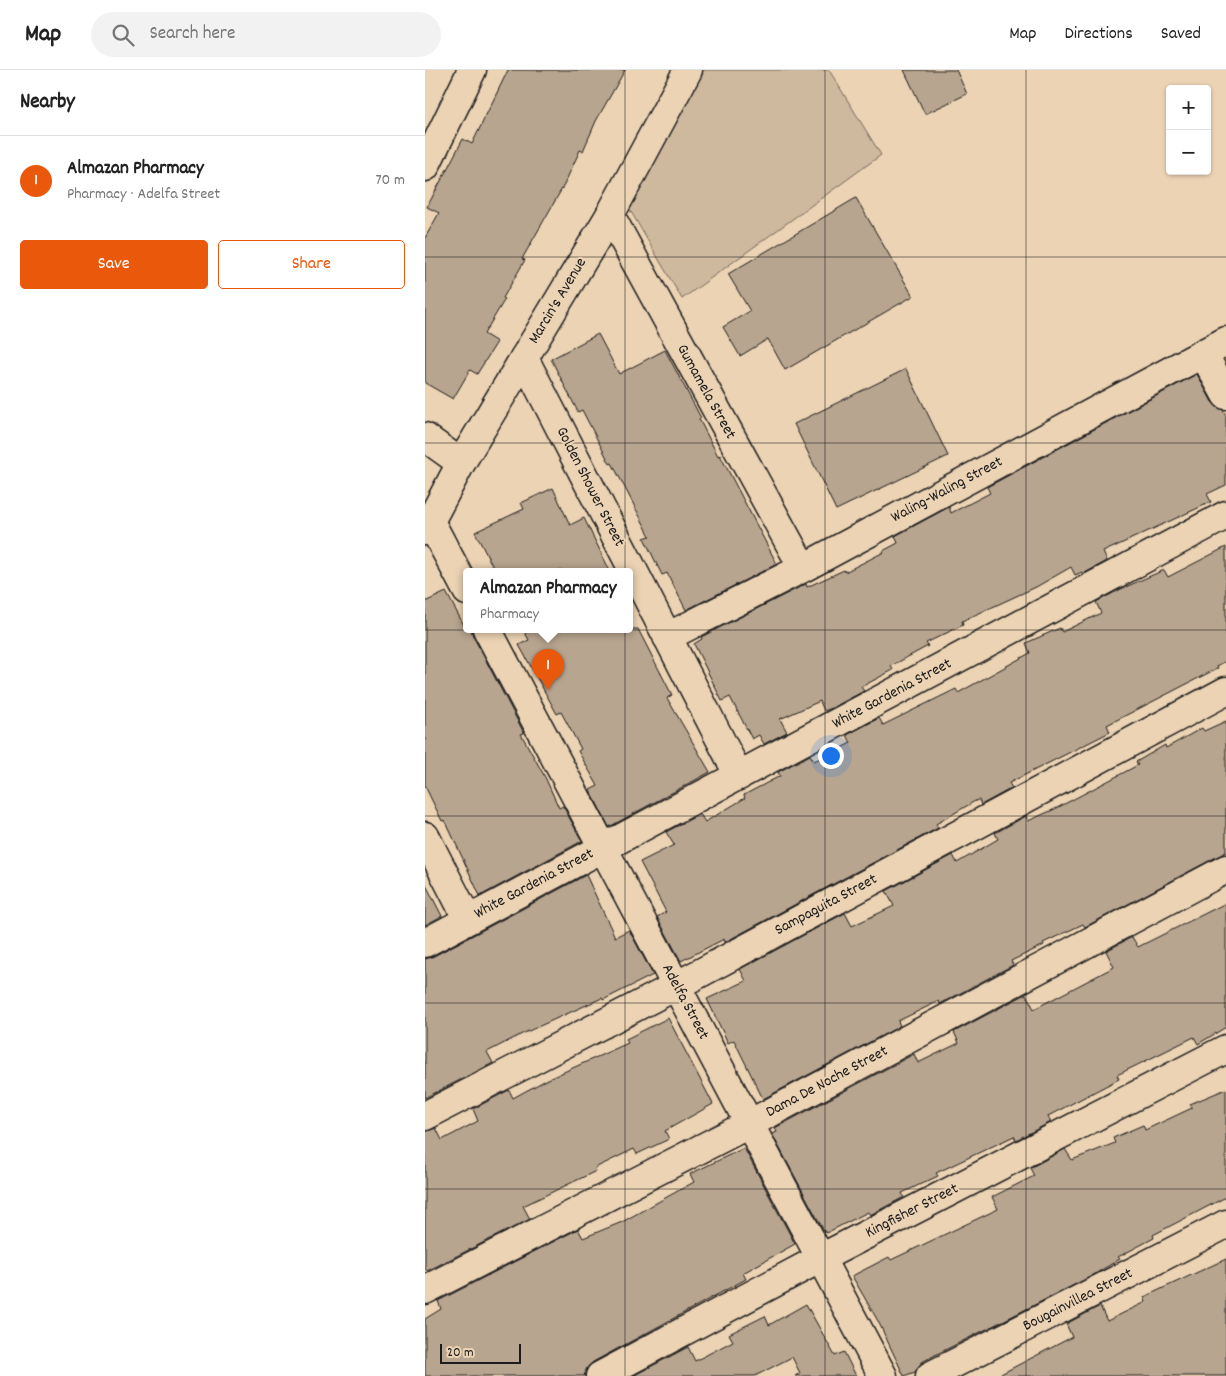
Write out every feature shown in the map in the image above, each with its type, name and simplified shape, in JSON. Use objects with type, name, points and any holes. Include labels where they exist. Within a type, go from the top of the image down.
[{"type":"street","points":[[425,167],[432,135],[472,70]]},
{"type":"street","name":"Marcin's Avenue","points":[[428,527],[461,463],[610,215],[689,70]]},
{"type":"street","name":"Gumamela Street","points":[[610,215],[803,568]]},
{"type":"street","points":[[1215,347],[1226,395]]},
{"type":"street","name":"Waling-Waling Street","points":[[667,637],[803,568],[1215,347]]},
{"type":"street","name":"Golden Shower Street","points":[[523,358],[631,568]]},
{"type":"street","points":[[425,437],[461,463]]},
{"type":"street","name":"White Gardenia Street","points":[[425,942],[1226,515]]},
{"type":"street","points":[[428,527],[463,584]]},
{"type":"street","name":"Golden Shower Street","points":[[633,571],[739,776]]},
{"type":"street","name":"Adelfa Street","points":[[489,633],[883,1376]]},
{"type":"street","name":"Sampaguita Street","points":[[425,1116],[676,986],[1226,691]]},
{"type":"street","points":[[425,836],[468,920]]},
{"type":"street","name":"Dama De Noche Street","points":[[425,1290],[749,1124],[1226,869]]},
{"type":"street","name":"Kingfisher Street","points":[[600,1376],[821,1258],[1226,1049]]},
{"type":"street","name":"Bougainvillea Street","points":[[930,1376],[1226,1224]]},
{"type":"shaded area","points":[[695,70],[829,70],[881,155],[682,299],[627,205]]},
{"type":"building","points":[[508,70],[625,70],[596,121],[583,151],[580,150],[564,185],[522,259],[525,260],[503,298],[505,299],[484,334],[497,342],[477,374],[470,370],[453,399],[425,383],[425,238],[439,213],[427,207],[463,139],[472,144]]},
{"type":"building","points":[[904,70],[956,70],[967,94],[925,114]]},
{"type":"building","points":[[856,198],[913,296],[785,370],[768,339],[740,356],[723,327],[750,311],[728,274]]},
{"type":"building","points":[[598,334],[619,374],[665,350],[701,418],[699,419],[718,456],[720,455],[777,564],[686,610],[667,573],[662,575],[644,538],[650,536],[612,463],[610,464],[582,410],[578,412],[551,359]]},
{"type":"building","points":[[906,369],[948,456],[836,510],[794,424]]},
{"type":"building","points":[[1197,374],[1212,402],[1223,410],[1226,416],[1226,485],[1207,494],[1211,502],[1103,552],[1107,561],[1083,574],[1082,572],[1075,575],[1071,567],[1036,587],[962,621],[963,625],[926,643],[928,646],[891,666],[893,670],[861,687],[864,691],[832,708],[824,711],[820,701],[780,719],[787,732],[764,744],[759,735],[752,739],[730,697],[722,701],[694,644],[702,639],[701,637],[806,584],[807,587],[844,570],[845,572],[884,552],[898,543],[895,536],[949,507],[951,513],[990,493],[987,487]]},
{"type":"building","points":[[553,488],[570,525],[584,518],[609,568],[493,568],[475,532],[524,509],[521,503]]},
{"type":"building","points":[[1226,547],[1226,661],[1217,666],[1218,668],[1107,725],[1110,732],[1009,783],[1012,788],[981,805],[979,800],[975,801],[936,824],[938,828],[725,942],[724,939],[681,961],[657,917],[666,912],[640,862],[674,845],[666,832],[700,814],[705,822],[745,798],[744,795],[780,776],[778,772],[810,755],[814,761],[851,743],[847,735],[879,718],[883,725],[956,689],[958,693],[1030,653],[1026,643],[1060,628],[1062,632],[1101,613],[1096,602],[1121,589],[1164,570],[1168,577]]},
{"type":"building","points":[[446,592],[463,623],[463,633],[472,633],[524,733],[521,734],[545,777],[559,808],[563,806],[582,841],[480,896],[445,820],[442,821],[425,786],[425,602]]},
{"type":"building","points":[[633,629],[638,629],[672,695],[667,698],[710,772],[609,827],[590,790],[598,786],[578,751],[581,749],[561,712],[557,714],[519,645],[529,640],[525,633],[633,633]]},
{"type":"building","points":[[1226,721],[1226,852],[1085,927],[1083,924],[1043,943],[1044,945],[1011,961],[1013,965],[940,1004],[939,1001],[898,1021],[900,1026],[763,1099],[734,1040],[728,1043],[707,999],[746,981],[740,969],[845,913],[852,926],[894,906],[886,891],[953,855],[957,863],[998,839],[995,833],[1026,816],[1028,821],[1055,809],[1138,765],[1136,762],[1165,745],[1166,748],[1202,728],[1204,731]]},
{"type":"building","points":[[586,875],[615,937],[629,930],[653,975],[603,1000],[602,998],[487,1052],[493,1063],[425,1098],[425,959]]},
{"type":"building","points":[[425,883],[442,916],[425,925]]},
{"type":"building","points":[[1226,903],[1226,1027],[1198,1044],[1194,1037],[1117,1075],[1119,1079],[1048,1116],[1051,1122],[1016,1140],[1014,1136],[936,1173],[938,1176],[902,1193],[904,1197],[870,1215],[868,1212],[826,1233],[772,1134],[777,1132],[775,1128],[914,1054],[918,1063],[959,1043],[954,1032],[1026,994],[1034,1009],[1114,967],[1106,951],[1132,937],[1138,947]]},
{"type":"building","points":[[668,1018],[713,1104],[665,1131],[669,1139],[637,1154],[634,1149],[595,1168],[596,1171],[523,1206],[530,1219],[427,1271],[425,1268],[425,1132],[436,1128],[442,1140],[478,1121],[473,1109],[509,1090],[513,1098],[546,1080],[628,1043],[626,1039]]},
{"type":"building","points":[[1226,1089],[1226,1197],[1153,1235],[1154,1238],[1118,1257],[1120,1259],[1088,1278],[935,1355],[922,1362],[915,1372],[904,1376],[878,1321],[852,1276],[889,1257],[891,1260],[998,1209],[992,1197],[1034,1176],[1030,1168],[1065,1149],[1072,1160],[1115,1143],[1113,1138],[1143,1125],[1145,1130],[1192,1108],[1190,1104]]},
{"type":"building","points":[[744,1148],[795,1244],[743,1273],[746,1279],[593,1362],[587,1368],[584,1376],[425,1376],[425,1319],[441,1309],[438,1301],[578,1229],[583,1238],[622,1222],[694,1182],[690,1174]]},
{"type":"building","points":[[1226,1259],[1226,1376],[997,1376],[1072,1337],[1066,1324],[1100,1306],[1107,1321],[1146,1302],[1144,1297]]},
{"type":"building","points":[[806,1304],[835,1356],[844,1352],[856,1376],[795,1376],[800,1373],[792,1357],[755,1376],[633,1376],[688,1347],[695,1361],[733,1341],[729,1334],[765,1316],[769,1325]]},
{"type":"place","name":"Almazan Pharmacy","points":[[548,690]]}]
